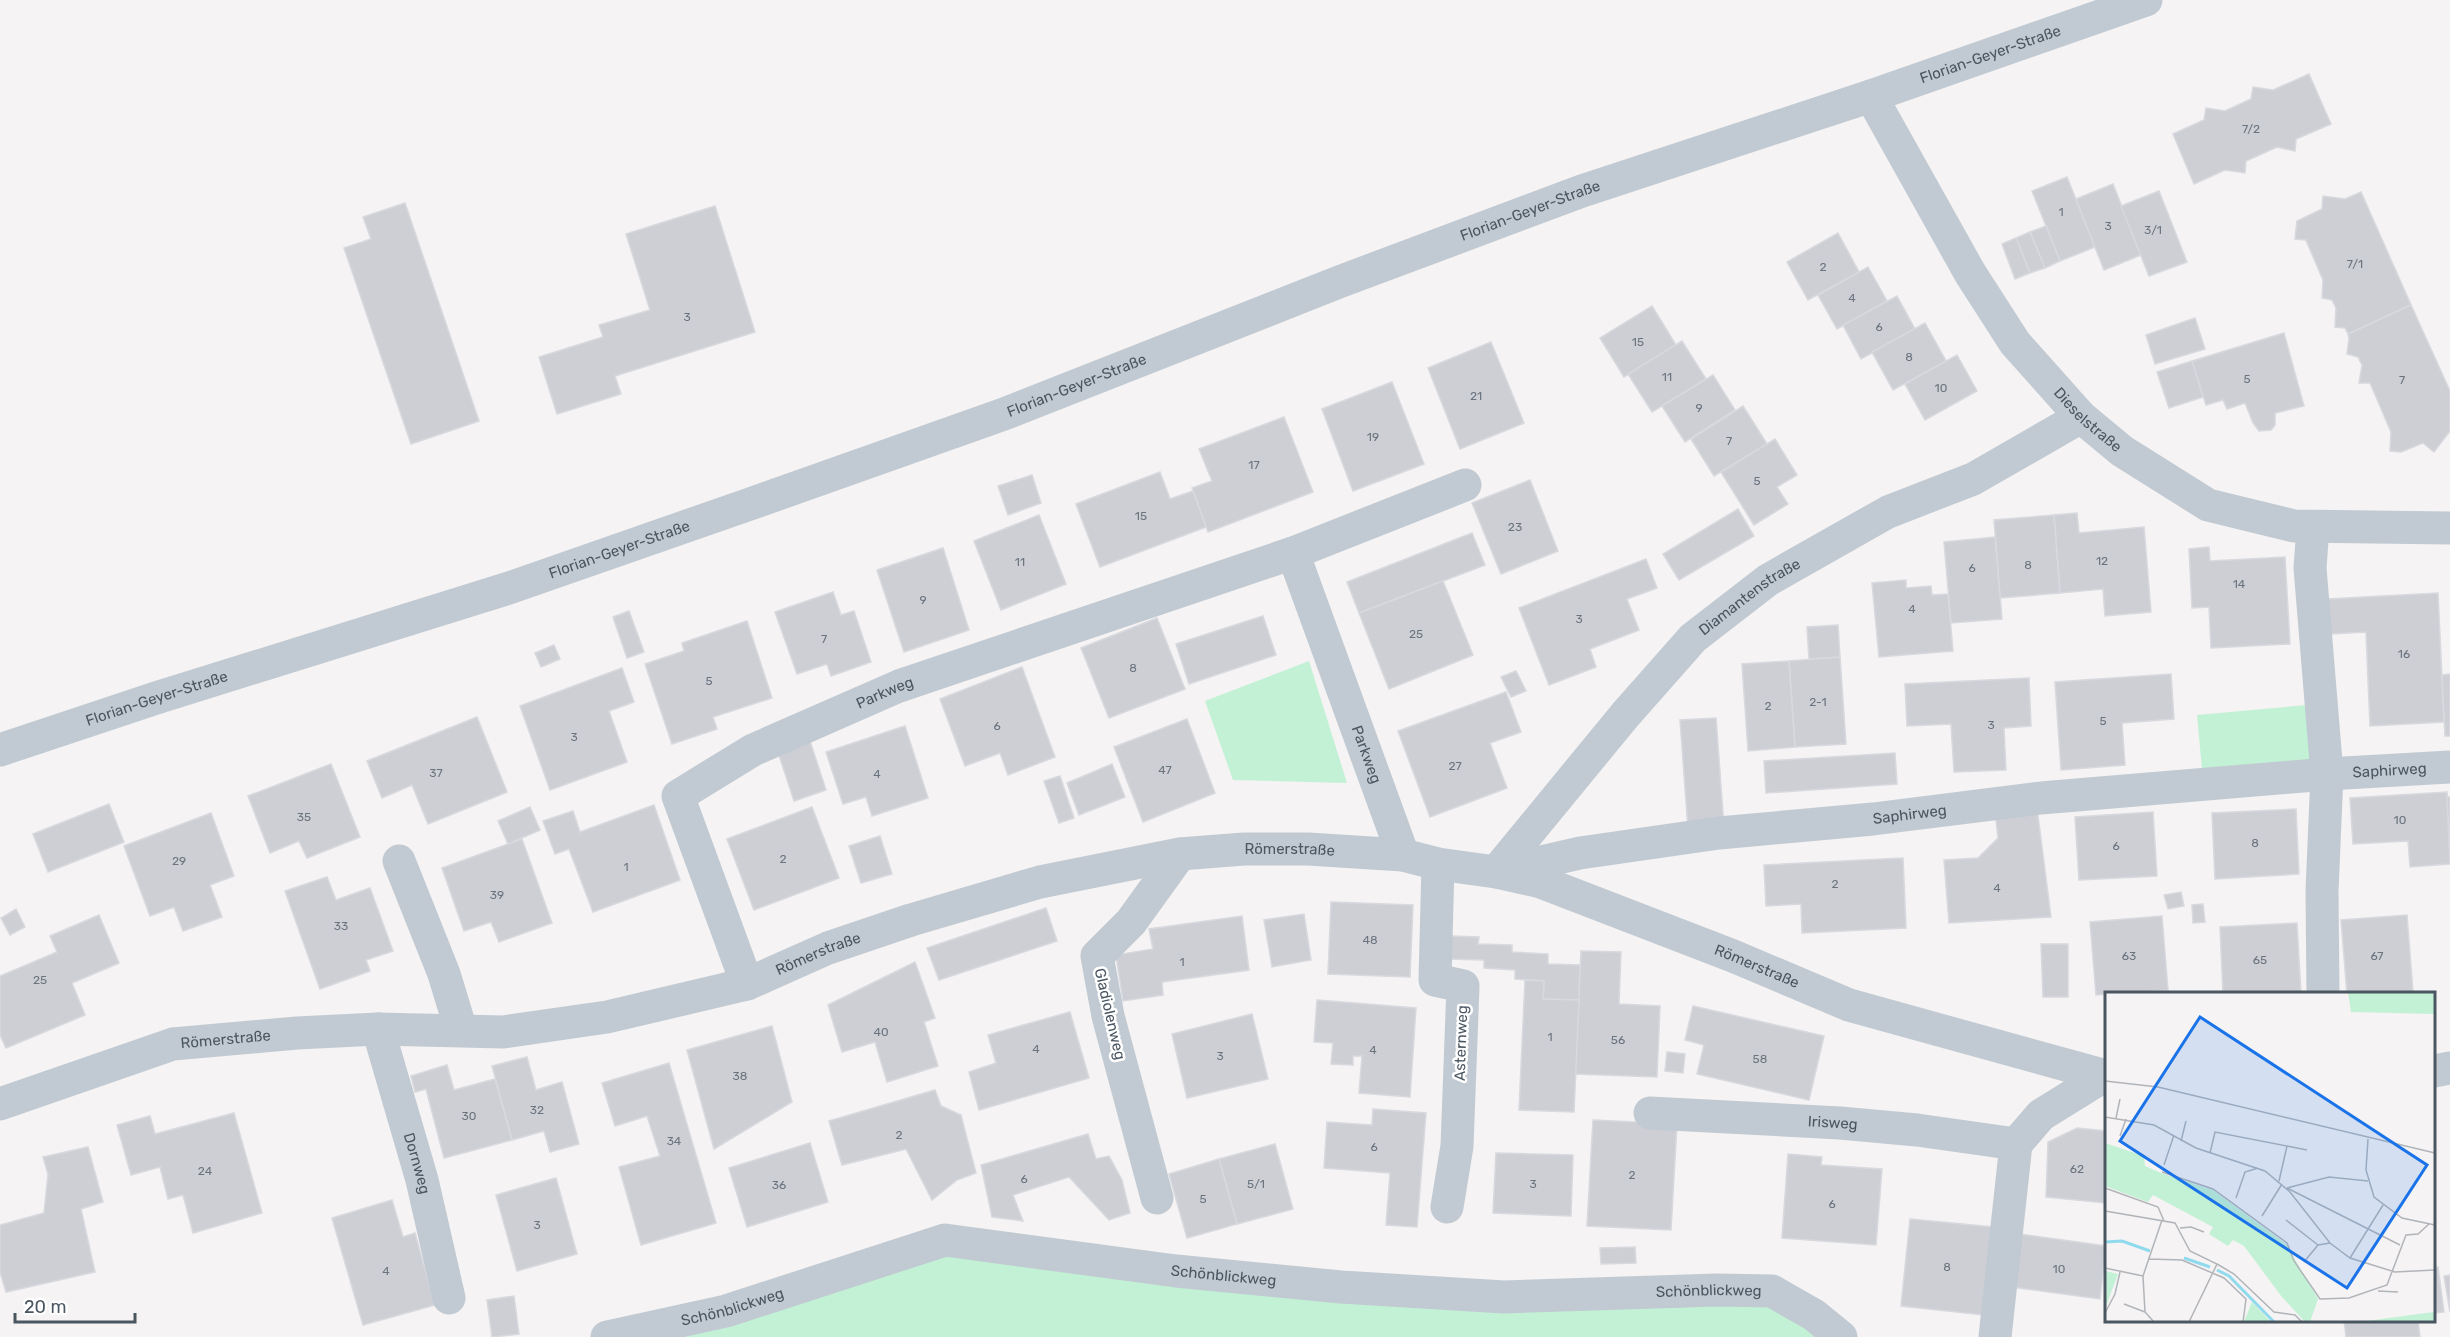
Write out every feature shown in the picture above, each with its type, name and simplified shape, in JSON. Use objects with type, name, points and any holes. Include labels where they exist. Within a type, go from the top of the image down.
[{"type":"street","name":"Florian-Geyer-Straße","points":[[0,750],[156,698],[509,588],[750,504],[1004,414],[1339,282],[1571,195],[1870,96],[2146,0]]},
{"type":"street","name":"Dieselstraße","points":[[1870,96],[1970,273],[2015,343],[2081,417],[2122,451],[2208,505],[2294,526],[2450,528]]},
{"type":"street","name":"Diamantenstraße","points":[[1496,872],[1625,715],[1693,638],[1712,623],[1768,580],[1878,518],[1973,479],[2081,417]]},
{"type":"street","name":"Parkweg","points":[[747,984],[678,796],[753,750],[899,686],[1293,553],[1465,485]]},
{"type":"street","points":[[2313,527],[2310,568],[2327,774],[2322,891],[2323,992]]},
{"type":"street","name":"Parkweg","points":[[1293,553],[1404,855]]},
{"type":"street","name":"Saphirweg","points":[[1496,872],[1580,853],[1719,833],[1873,819],[2042,798],[2327,774],[2450,767]]},
{"type":"street","name":"Römerstraße","points":[[0,1104],[173,1044],[297,1033],[378,1029],[503,1032],[608,1017],[747,984],[828,948],[1040,882],[1180,854],[1244,849],[1308,849],[1404,855],[1438,864],[1496,872],[1541,882],[1733,956],[1849,1005],[2105,1076]]},
{"type":"street","name":"Gladiolenweg","points":[[1157,1198],[1108,1016],[1097,956],[1131,922],[1180,854]]},
{"type":"street","points":[[399,861],[444,974],[461,1030]]},
{"type":"street","name":"Asternweg","points":[[1438,864],[1435,980],[1463,986],[1457,1146],[1447,1207]]},
{"type":"street","name":"Dornweg","points":[[378,1029],[422,1180],[449,1298]]},
{"type":"street","points":[[2435,1071],[2450,1068]]},
{"type":"street","points":[[1995,1337],[2016,1144],[2041,1115],[2105,1076]]},
{"type":"street","name":"Irisweg","points":[[1650,1113],[1840,1123],[1917,1130],[2016,1144]]},
{"type":"street","name":"Schönblickweg","points":[[607,1337],[726,1311],[945,1240],[1176,1271],[1341,1287],[1504,1298],[1718,1290],[1772,1291],[1814,1315],[1841,1337]]},
{"type":"green space","points":[[1309,661],[1347,783],[1233,780],[1205,701]]},
{"type":"green space","points":[[2306,705],[2310,760],[2202,769],[2197,715]]},
{"type":"green space","points":[[947,1246],[1768,1301],[1824,1337],[663,1337]]},
{"type":"building","points":[[2309,74],[2331,124],[2296,139],[2295,151],[2277,147],[2246,161],[2245,173],[2225,170],[2194,184],[2173,134],[2204,120],[2206,108],[2225,111],[2251,99],[2253,87],[2273,90]]},
{"type":"building","points":[[2067,177],[2095,247],[2060,261],[2032,191]]},
{"type":"building","points":[[2113,184],[2141,255],[2104,270],[2076,199]]},
{"type":"building","points":[[2159,191],[2187,262],[2149,276],[2121,206]]},
{"type":"building","points":[[2361,192],[2411,305],[2348,334],[2345,328],[2335,327],[2336,308],[2332,300],[2322,298],[2323,280],[2306,240],[2295,239],[2297,221],[2322,209],[2323,196],[2345,199]]},
{"type":"building","points":[[405,203],[479,421],[411,444],[344,248],[371,239],[363,217]]},
{"type":"building","points":[[715,206],[755,332],[615,376],[621,394],[557,414],[539,357],[603,337],[599,325],[650,310],[626,234]]},
{"type":"building","points":[[2046,226],[2060,261],[2045,268],[2030,232]]},
{"type":"building","points":[[2030,232],[2045,268],[2030,273],[2016,238]]},
{"type":"building","points":[[1838,233],[1859,272],[1808,300],[1787,262]]},
{"type":"building","points":[[2016,238],[2030,273],[2015,279],[2002,244]]},
{"type":"building","points":[[1868,267],[1887,301],[1837,329],[1818,295]]},
{"type":"building","points":[[1897,296],[1915,329],[1861,359],[1843,325]]},
{"type":"building","points":[[2411,305],[2450,391],[2450,431],[2434,452],[2423,443],[2401,452],[2390,451],[2391,432],[2370,383],[2359,383],[2362,365],[2358,357],[2347,354],[2348,334]]},
{"type":"building","points":[[1652,306],[1676,345],[1624,377],[1600,338]]},
{"type":"building","points":[[2195,318],[2205,349],[2155,364],[2146,335]]},
{"type":"building","points":[[1925,323],[1946,361],[1893,390],[1872,352]]},
{"type":"building","points":[[2284,333],[2304,406],[2275,413],[2275,425],[2271,430],[2259,431],[2245,403],[2227,409],[2223,400],[2206,405],[2192,361]]},
{"type":"building","points":[[1682,341],[1706,379],[1652,412],[1628,374]]},
{"type":"building","points":[[1491,342],[1524,423],[1460,449],[1428,368]]},
{"type":"building","points":[[1957,355],[1977,391],[1925,420],[1905,384]]},
{"type":"building","points":[[2192,361],[2203,397],[2169,408],[2157,372]]},
{"type":"building","points":[[1713,375],[1735,410],[1685,442],[1662,406]]},
{"type":"building","points":[[1392,382],[1424,464],[1353,491],[1322,409]]},
{"type":"building","points":[[1743,406],[1767,444],[1714,476],[1691,439]]},
{"type":"building","points":[[1284,417],[1313,492],[1208,532],[1192,488],[1212,481],[1199,449]]},
{"type":"building","points":[[1775,439],[1797,475],[1777,487],[1788,504],[1754,525],[1721,472]]},
{"type":"building","points":[[1160,472],[1170,499],[1193,491],[1206,527],[1100,567],[1076,504]]},
{"type":"building","points":[[1032,475],[1041,503],[1008,515],[998,486]]},
{"type":"building","points":[[1530,480],[1558,551],[1501,574],[1472,503]]},
{"type":"building","points":[[1738,509],[1754,536],[1679,580],[1663,554]]},
{"type":"building","points":[[2077,513],[2079,533],[2144,527],[2151,612],[2105,616],[2103,589],[2060,593],[2054,515]]},
{"type":"building","points":[[1039,515],[1066,584],[1001,610],[974,541]]},
{"type":"building","points":[[2054,515],[2060,593],[2000,598],[1994,520]]},
{"type":"building","points":[[1472,533],[1485,565],[1359,613],[1347,582]]},
{"type":"building","points":[[1995,537],[2002,619],[1951,623],[1944,542]]},
{"type":"building","points":[[2209,547],[2210,561],[2285,557],[2290,644],[2211,648],[2209,607],[2192,608],[2189,549]]},
{"type":"building","points":[[943,548],[969,630],[904,652],[877,570]]},
{"type":"building","points":[[1646,559],[1657,588],[1627,599],[1639,630],[1590,649],[1596,667],[1549,685],[1519,608]]},
{"type":"building","points":[[1906,580],[1906,588],[1931,586],[1932,595],[1948,594],[1953,651],[1879,657],[1872,583]]},
{"type":"building","points":[[1443,581],[1473,655],[1389,689],[1359,613]]},
{"type":"building","points":[[833,592],[841,615],[854,611],[871,662],[831,676],[827,664],[797,674],[775,612]]},
{"type":"building","points":[[2438,593],[2444,722],[2370,726],[2366,632],[2330,634],[2328,599]]},
{"type":"building","points":[[629,611],[644,652],[627,658],[613,617]]},
{"type":"building","points":[[1263,616],[1276,655],[1189,684],[1176,644]]},
{"type":"building","points":[[1157,618],[1185,689],[1109,718],[1081,648]]},
{"type":"building","points":[[747,621],[772,698],[713,717],[717,729],[672,744],[645,664],[684,651],[682,643]]},
{"type":"building","points":[[1838,625],[1840,657],[1809,659],[1807,627]]},
{"type":"building","points":[[554,645],[560,659],[541,667],[535,653]]},
{"type":"building","points":[[1840,657],[1846,744],[1795,747],[1789,661]]},
{"type":"building","points":[[1789,661],[1795,747],[1748,751],[1742,664]]},
{"type":"building","points":[[1022,667],[1055,757],[1008,775],[1000,753],[965,766],[940,699]]},
{"type":"building","points":[[622,668],[634,702],[609,711],[627,762],[550,790],[520,706]]},
{"type":"building","points":[[1516,671],[1526,691],[1511,697],[1501,677]]},
{"type":"building","points":[[2171,674],[2174,719],[2122,723],[2125,765],[2061,770],[2055,682]]},
{"type":"building","points":[[2450,674],[2450,736],[2445,736],[2442,675]]},
{"type":"building","points":[[2029,678],[2031,726],[2004,728],[2006,770],[1954,772],[1951,724],[1907,726],[1905,684]]},
{"type":"building","points":[[1506,692],[1521,732],[1490,743],[1507,788],[1430,817],[1398,731]]},
{"type":"building","points":[[477,717],[507,792],[428,824],[412,785],[382,798],[367,761]]},
{"type":"building","points":[[1716,718],[1724,827],[1688,829],[1680,720]]},
{"type":"building","points":[[1187,719],[1215,793],[1143,822],[1114,747]]},
{"type":"building","points":[[905,726],[928,798],[872,816],[866,797],[843,804],[826,752]]},
{"type":"building","points":[[810,741],[826,790],[794,801],[778,752]]},
{"type":"building","points":[[1895,753],[1897,784],[1766,793],[1764,761]]},
{"type":"building","points":[[331,764],[360,837],[307,858],[299,841],[270,853],[248,796]]},
{"type":"building","points":[[1112,764],[1125,797],[1079,815],[1067,783]]},
{"type":"building","points":[[1060,776],[1074,818],[1059,823],[1044,781]]},
{"type":"building","points":[[2447,792],[2450,864],[2410,867],[2408,841],[2353,844],[2350,798]]},
{"type":"building","points":[[2447,797],[2450,797],[2450,853]]},
{"type":"building","points":[[109,804],[124,842],[48,872],[33,834]]},
{"type":"building","points":[[654,805],[680,880],[593,912],[569,849],[555,854],[543,821],[573,811],[580,832]]},
{"type":"building","points":[[530,807],[540,830],[508,844],[498,821]]},
{"type":"building","points":[[812,807],[839,878],[754,910],[727,839]]},
{"type":"building","points":[[2037,808],[2051,917],[1949,923],[1944,860],[1978,858],[1998,838],[1995,812]]},
{"type":"building","points":[[2296,809],[2299,874],[2215,879],[2212,813]]},
{"type":"building","points":[[2153,812],[2157,876],[2079,880],[2075,817]]},
{"type":"building","points":[[211,813],[234,876],[210,885],[222,917],[183,931],[174,907],[150,916],[124,846]]},
{"type":"building","points":[[880,836],[892,874],[861,883],[849,846]]},
{"type":"building","points":[[522,839],[552,923],[499,942],[491,922],[464,931],[442,868]]},
{"type":"building","points":[[1903,858],[1906,928],[1802,933],[1801,904],[1766,906],[1764,865]]},
{"type":"building","points":[[327,877],[336,900],[370,888],[393,951],[366,960],[370,971],[320,989],[285,891]]},
{"type":"building","points":[[2181,892],[2184,906],[2168,909],[2164,895]]},
{"type":"building","points":[[1331,902],[1413,905],[1410,977],[1328,974]]},
{"type":"building","points":[[2203,904],[2205,922],[2193,923],[2192,905]]},
{"type":"building","points":[[1046,908],[1057,941],[939,980],[927,948]]},
{"type":"building","points":[[16,909],[25,927],[10,935],[1,918]]},
{"type":"building","points":[[1304,914],[1311,960],[1272,967],[1264,920]]},
{"type":"building","points":[[99,915],[119,963],[72,983],[85,1015],[6,1048],[0,1035],[0,976],[57,952],[50,936]]},
{"type":"building","points":[[2407,915],[2413,992],[2347,992],[2341,920]]},
{"type":"building","points":[[1242,916],[1249,970],[1162,982],[1163,995],[1123,1001],[1116,955],[1153,949],[1149,929]]},
{"type":"building","points":[[2162,916],[2168,990],[2105,992],[2105,994],[2096,995],[2090,922]]},
{"type":"building","points":[[2297,923],[2301,992],[2223,992],[2220,927]]},
{"type":"building","points":[[1451,936],[1479,937],[1478,944],[1512,945],[1512,952],[1548,954],[1548,964],[1580,965],[1579,1000],[1543,999],[1544,981],[1515,979],[1515,970],[1484,968],[1484,960],[1450,959]]},
{"type":"building","points":[[2041,944],[2068,944],[2068,997],[2043,997]]},
{"type":"building","points":[[1581,951],[1621,952],[1619,1004],[1660,1006],[1657,1077],[1575,1074]]},
{"type":"building","points":[[915,962],[935,1018],[924,1022],[938,1066],[887,1082],[875,1042],[842,1052],[828,1005]]},
{"type":"building","points":[[1525,980],[1544,981],[1543,999],[1579,1000],[1574,1112],[1519,1110]]},
{"type":"building","points":[[1317,1000],[1416,1008],[1410,1097],[1359,1093],[1362,1056],[1353,1056],[1353,1065],[1331,1064],[1333,1043],[1314,1042]]},
{"type":"building","points":[[1693,1006],[1824,1036],[1809,1100],[1697,1074],[1704,1045],[1685,1040]]},
{"type":"building","points":[[1070,1012],[1089,1078],[979,1110],[969,1072],[996,1063],[988,1035]]},
{"type":"building","points":[[1252,1014],[1268,1079],[1187,1098],[1172,1034]]},
{"type":"building","points":[[772,1026],[792,1102],[714,1149],[687,1050]]},
{"type":"building","points":[[1667,1052],[1685,1054],[1683,1073],[1665,1071]]},
{"type":"building","points":[[527,1057],[536,1090],[562,1082],[579,1144],[550,1152],[544,1131],[512,1140],[492,1066]]},
{"type":"building","points":[[669,1063],[716,1223],[641,1245],[619,1167],[660,1156],[647,1116],[615,1126],[602,1083]]},
{"type":"building","points":[[447,1065],[454,1090],[495,1079],[512,1140],[444,1158],[426,1089],[415,1092],[411,1076]]},
{"type":"building","points":[[935,1090],[941,1106],[961,1115],[976,1173],[957,1180],[932,1200],[906,1149],[842,1165],[829,1121]]},
{"type":"building","points":[[1373,1109],[1426,1113],[1417,1227],[1386,1225],[1390,1173],[1324,1168],[1327,1122],[1372,1125]]},
{"type":"building","points":[[234,1113],[262,1213],[193,1233],[183,1195],[168,1199],[160,1167],[131,1175],[117,1125],[150,1116],[155,1134]]},
{"type":"building","points":[[1593,1120],[1677,1124],[1671,1230],[1587,1226]]},
{"type":"building","points":[[2077,1128],[2105,1131],[2105,1203],[2046,1197],[2048,1142]]},
{"type":"building","points":[[1088,1134],[1096,1159],[1109,1156],[1122,1180],[1130,1213],[1109,1220],[1069,1177],[1013,1195],[1023,1221],[992,1217],[981,1165]]},
{"type":"building","points":[[810,1143],[828,1202],[747,1227],[729,1168]]},
{"type":"building","points":[[1275,1144],[1293,1209],[1237,1224],[1219,1159]]},
{"type":"building","points":[[88,1147],[103,1202],[81,1209],[95,1272],[6,1292],[0,1272],[0,1225],[44,1213],[48,1174],[43,1157]]},
{"type":"building","points":[[1496,1153],[1573,1155],[1571,1216],[1493,1213]]},
{"type":"building","points":[[1788,1154],[1822,1157],[1821,1165],[1882,1169],[1876,1245],[1782,1238]]},
{"type":"building","points":[[1219,1159],[1237,1224],[1187,1238],[1169,1174]]},
{"type":"building","points":[[556,1178],[577,1254],[517,1271],[496,1195]]},
{"type":"building","points":[[392,1200],[403,1237],[415,1233],[435,1305],[363,1325],[332,1218]]},
{"type":"building","points":[[1910,1219],[1993,1227],[1984,1315],[1901,1306]]},
{"type":"building","points":[[2019,1234],[2105,1246],[2100,1299],[2012,1287]]},
{"type":"building","points":[[1635,1247],[1636,1263],[1601,1264],[1600,1248]]},
{"type":"building","points":[[2438,1267],[2444,1312],[2435,1313],[2435,1268]]},
{"type":"building","points":[[2450,1275],[2450,1312],[2444,1276]]},
{"type":"building","points":[[514,1296],[519,1334],[492,1337],[487,1300]]},
{"type":"building","points":[[2344,1322],[2418,1322],[2420,1337],[2346,1337]]}]
